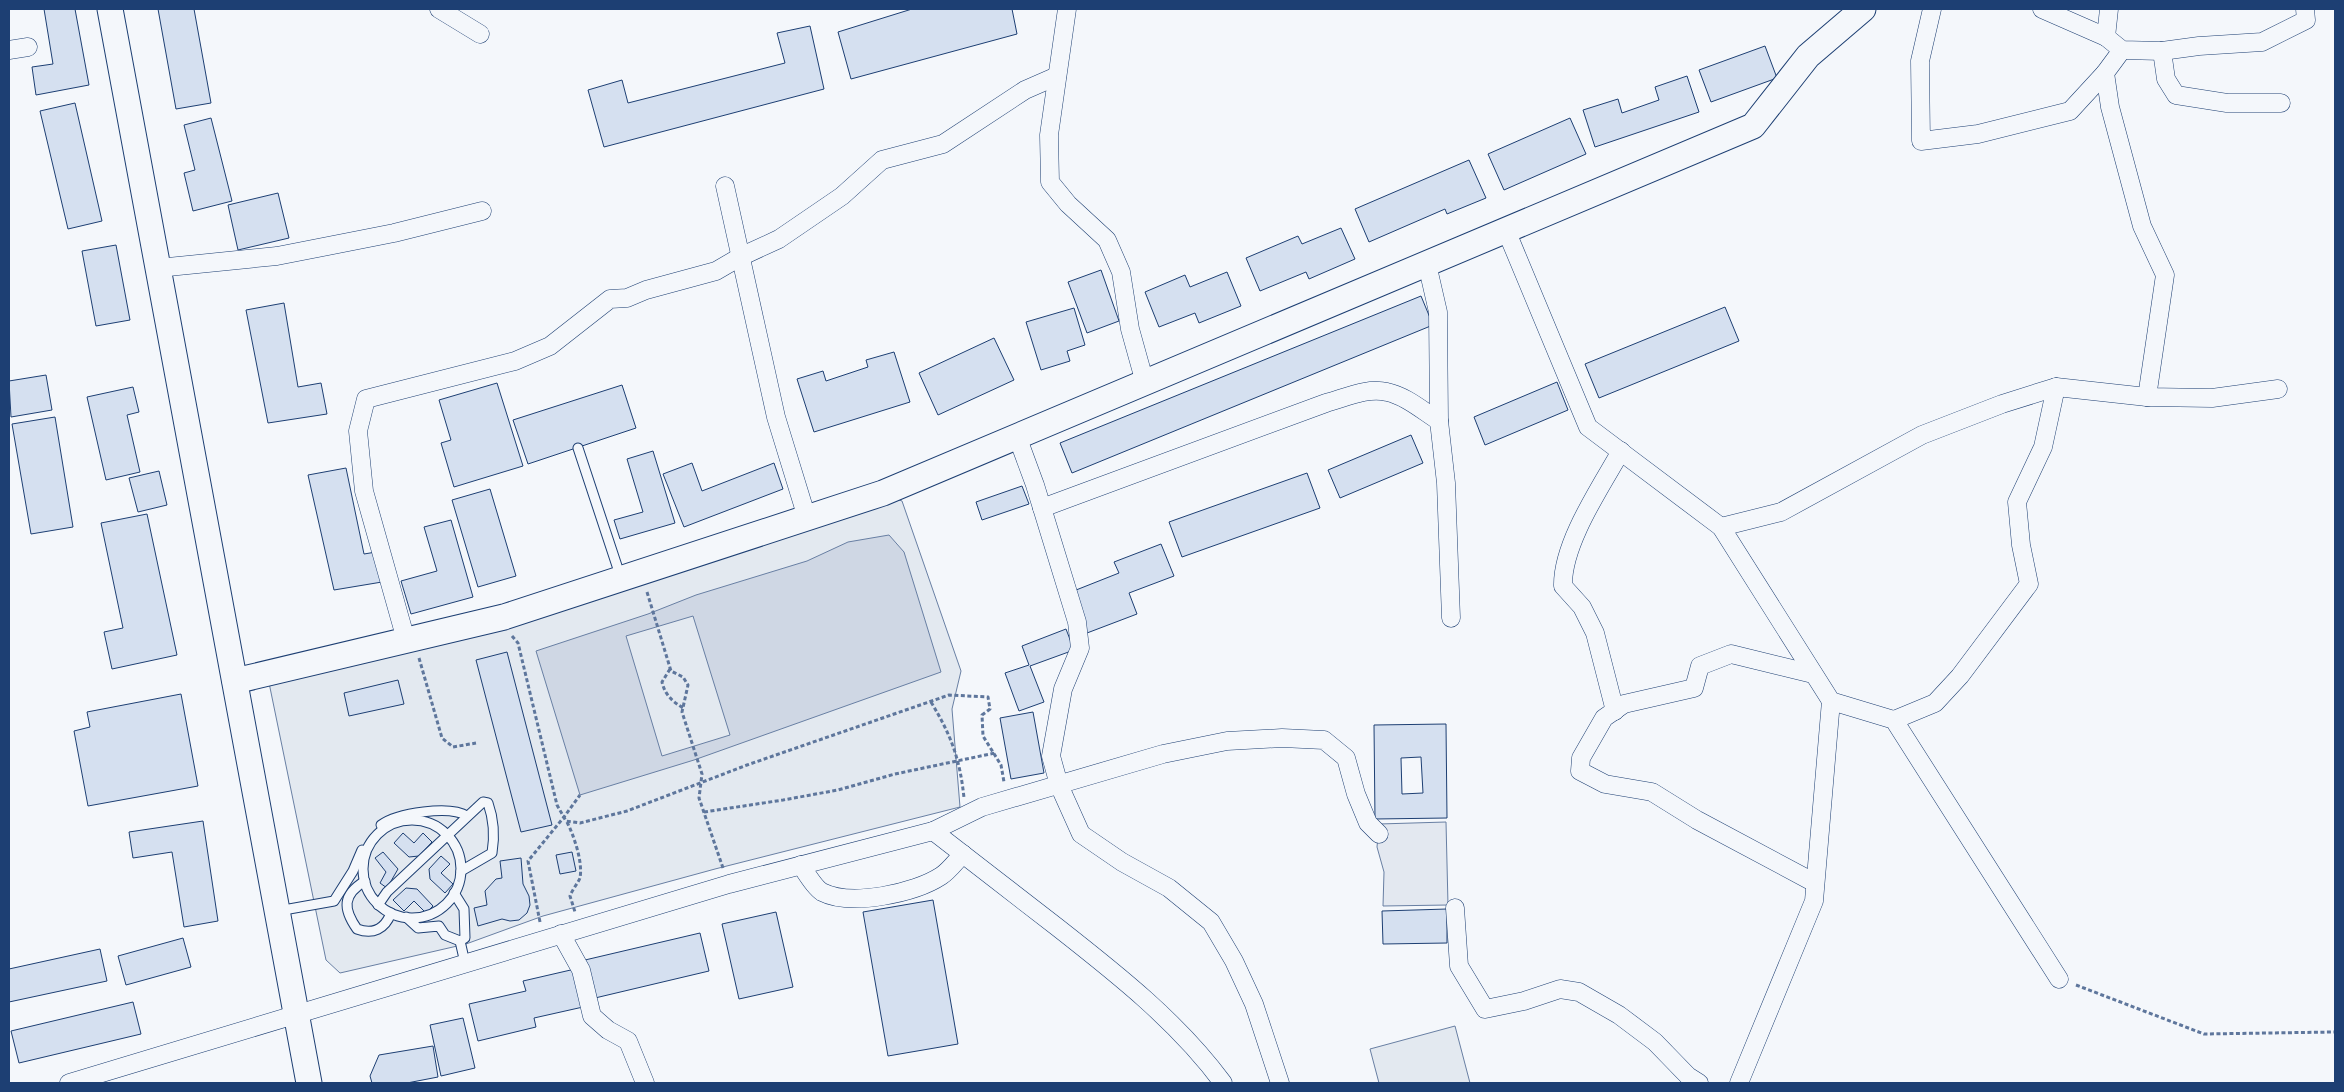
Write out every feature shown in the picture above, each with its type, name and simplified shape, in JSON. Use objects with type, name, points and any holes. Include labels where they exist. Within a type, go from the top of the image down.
[{"type":"street","points":[[110,9],[309,1083]]},
{"type":"street","points":[[439,9],[480,34]]},
{"type":"street","points":[[1067,9],[1049,135],[1050,182],[1068,204],[1107,240],[1121,272],[1130,329],[1144,383]]},
{"type":"street","points":[[235,680],[496,619],[883,493],[1753,126],[1808,56],[1863,9]]},
{"type":"street","points":[[1932,9],[1920,61],[1921,141],[1978,134],[2070,111],[2105,73],[2122,50]]},
{"type":"street","points":[[2042,9],[2106,37],[2122,50],[2162,51],[2199,46],[2262,42],[2306,20],[2305,9]]},
{"type":"street","points":[[2106,37],[2109,9]]},
{"type":"street","points":[[9,50],[28,47]]},
{"type":"street","points":[[2162,51],[2166,79],[2176,95],[2227,103],[2281,103]]},
{"type":"street","points":[[2105,73],[2110,107],[2142,226],[2165,275],[2147,397]]},
{"type":"street","points":[[406,640],[364,491],[358,431],[366,399],[515,361],[550,346],[610,299],[627,298],[646,290],[716,271],[740,257],[779,239],[842,196],[882,160],[943,144],[1025,90],[1057,76]]},
{"type":"street","points":[[725,186],[776,417],[807,518]]},
{"type":"street","points":[[158,268],[277,256],[394,233],[482,211]]},
{"type":"street","points":[[1506,230],[1588,427],[1721,527],[1831,701],[1814,900],[1738,1083]]},
{"type":"street","points":[[1427,264],[1438,312],[1439,421],[1446,483],[1451,618]]},
{"type":"street","points":[[1831,701],[1894,720],[1936,703],[1960,676],[2030,584],[2021,545],[2017,502],[2043,447],[2056,387]]},
{"type":"street","points":[[1721,527],[1781,512],[1922,436],[2002,404],[2056,387],[2147,397],[2212,398],[2278,389]]},
{"type":"street","points":[[1042,508],[1326,403],[1363,392],[1387,392],[1409,402],[1439,421]]},
{"type":"street","points":[[1017,436],[1042,508],[1077,622],[1080,648],[1064,690],[1051,756],[1060,785],[1081,834],[1122,862],[1169,888],[1211,922],[1234,961],[1254,1004],[1280,1083]]},
{"type":"street","points":[[1615,711],[1595,633],[1582,607],[1563,586],[1563,572],[1582,521],[1621,451]]},
{"type":"street","points":[[1813,674],[1731,654],[1700,666],[1694,688],[1624,704],[1604,718],[1581,758],[1580,771],[1605,784],[1652,792],[1697,820],[1815,883]]},
{"type":"street","points":[[1894,720],[2059,979]]},
{"type":"street","points":[[70,1083],[296,1013],[729,884],[933,831],[982,807],[1163,754],[1227,741],[1282,738],[1324,740],[1346,758],[1356,794],[1368,823],[1379,834]]},
{"type":"street","points":[[933,831],[1110,968],[1154,1007],[1204,1058],[1223,1083]]},
{"type":"street","points":[[800,865],[821,891],[842,898],[863,899],[891,894],[941,876],[963,854]]},
{"type":"street","points":[[1455,908],[1459,966],[1485,1009],[1524,1001],[1560,989],[1579,992],[1619,1015],[1656,1042],[1688,1076],[1699,1083]]},
{"type":"street","points":[[561,934],[581,970],[592,1016],[608,1030],[628,1041],[645,1083]]},
{"type":"lane","points":[[578,448],[631,575]]},
{"type":"lane","points":[[378,905],[387,892],[483,802],[488,803],[493,817],[495,839],[492,852],[461,871]]},
{"type":"lane","points":[[277,912],[334,901],[353,871],[369,835],[390,818],[442,812],[462,812],[468,816]]},
{"type":"lane","points":[[406,820],[423,821],[438,828],[447,836],[459,854],[461,871],[454,893],[448,902],[436,911],[422,917],[406,917],[391,913],[378,905],[364,881],[363,863],[367,848],[376,835],[390,825],[406,820]]},
{"type":"lane","points":[[364,881],[355,887],[348,897],[346,909],[357,930],[366,933],[380,930],[388,922],[391,913]]},
{"type":"lane","points":[[454,893],[464,909],[465,938],[460,941]]},
{"type":"lane","points":[[406,917],[418,928],[439,926],[445,935],[460,941]]},
{"type":"lane","points":[[460,941],[465,962]]},
{"type":"path","points":[[631,575],[670,669],[683,677],[688,685],[682,712],[702,774],[699,798],[729,884]]},
{"type":"path","points":[[496,619],[518,643],[557,805],[575,838],[580,878],[570,896],[579,928]]},
{"type":"path","points":[[406,640],[418,655],[442,738],[453,747],[476,743]]},
{"type":"path","points":[[670,669],[662,682],[664,691],[670,699],[683,708]]},
{"type":"path","points":[[565,819],[580,823],[627,811],[949,695],[988,697],[990,709],[982,715],[983,736],[1001,765],[1004,783],[982,807]]},
{"type":"path","points":[[931,702],[943,722],[959,761],[966,816]]},
{"type":"path","points":[[704,812],[829,791],[895,774],[995,753]]},
{"type":"path","points":[[543,940],[528,861],[565,819],[580,794]]},
{"type":"path","points":[[2059,979],[2204,1034],[2335,1032]]},
{"type":"shaded area","points":[[883,493],[902,501],[961,671],[952,709],[960,807],[715,869],[543,916],[466,944],[340,973],[326,960],[267,673],[406,640]]},
{"type":"shaded area","points":[[889,535],[904,552],[941,672],[694,760],[580,795],[536,651],[648,614],[696,595],[807,561],[848,542]],"holes":[[[693,616],[730,735],[662,756],[626,636]]]},
{"type":"shaded area","points":[[1446,822],[1448,905],[1383,906],[1384,872],[1377,847],[1379,824]]},
{"type":"shaded area","points":[[1455,1026],[1470,1083],[1379,1083],[1370,1049]]},
{"type":"building","points":[[44,9],[75,9],[89,85],[36,95],[32,67],[53,64]]},
{"type":"building","points":[[158,9],[194,9],[211,103],[176,109]]},
{"type":"building","points":[[912,9],[1012,9],[1017,34],[851,79],[838,32]]},
{"type":"building","points":[[810,26],[824,89],[604,147],[588,90],[622,80],[628,103],[785,63],[777,33]]},
{"type":"building","points":[[1765,46],[1777,78],[1711,102],[1699,70]]},
{"type":"building","points":[[1687,76],[1699,112],[1595,147],[1583,110],[1618,99],[1622,113],[1659,100],[1655,87]]},
{"type":"building","points":[[75,103],[102,221],[68,229],[40,111]]},
{"type":"building","points":[[211,118],[232,201],[193,211],[184,173],[195,170],[184,125]]},
{"type":"building","points":[[1570,118],[1586,154],[1504,190],[1488,154]]},
{"type":"building","points":[[1469,160],[1486,198],[1447,214],[1445,209],[1369,242],[1355,209]]},
{"type":"building","points":[[278,193],[289,238],[238,250],[228,205]]},
{"type":"building","points":[[1341,228],[1355,259],[1309,279],[1306,272],[1260,291],[1246,258],[1298,236],[1302,244]]},
{"type":"building","points":[[116,245],[130,320],[96,326],[82,251]]},
{"type":"building","points":[[1101,270],[1119,321],[1087,333],[1068,282]]},
{"type":"building","points":[[1227,272],[1241,306],[1199,323],[1195,313],[1159,327],[1145,292],[1185,275],[1190,287]]},
{"type":"building","points":[[1421,296],[1433,325],[1072,473],[1060,443]]},
{"type":"building","points":[[284,303],[298,387],[321,383],[327,414],[268,423],[246,310]]},
{"type":"building","points":[[1725,307],[1739,341],[1599,398],[1585,364]]},
{"type":"building","points":[[1074,308],[1085,345],[1067,351],[1070,361],[1041,370],[1026,322]]},
{"type":"building","points":[[994,338],[1014,380],[938,415],[919,373]]},
{"type":"building","points":[[894,352],[910,402],[814,432],[797,379],[823,371],[826,381],[868,367],[866,360]]},
{"type":"building","points":[[46,375],[52,410],[11,417],[9,381]]},
{"type":"building","points":[[1557,382],[1568,410],[1485,445],[1474,417]]},
{"type":"building","points":[[497,383],[523,466],[454,487],[441,443],[451,440],[439,400]]},
{"type":"building","points":[[622,385],[636,428],[528,464],[513,420]]},
{"type":"building","points":[[133,387],[139,412],[127,415],[140,472],[106,480],[87,397]]},
{"type":"building","points":[[55,417],[73,527],[31,534],[12,424]]},
{"type":"building","points":[[1411,435],[1423,463],[1340,498],[1328,470]]},
{"type":"building","points":[[653,451],[675,523],[620,539],[614,520],[643,512],[627,459]]},
{"type":"building","points":[[692,463],[702,491],[774,463],[783,489],[684,527],[663,474]]},
{"type":"building","points":[[346,468],[364,554],[376,552],[382,582],[334,590],[308,475]]},
{"type":"building","points":[[159,471],[167,505],[138,512],[129,478]]},
{"type":"building","points":[[1307,473],[1320,508],[1182,557],[1169,522]]},
{"type":"building","points":[[1022,486],[1029,504],[982,520],[976,502]]},
{"type":"building","points":[[490,489],[516,576],[478,587],[452,500]]},
{"type":"building","points":[[147,514],[177,655],[112,669],[104,632],[123,628],[101,523]]},
{"type":"building","points":[[451,520],[473,597],[411,614],[401,581],[437,571],[424,527]]},
{"type":"building","points":[[1161,544],[1174,576],[1129,593],[1137,614],[1087,633],[1071,592],[1119,573],[1114,562]]},
{"type":"building","points":[[1066,629],[1074,650],[1030,666],[1044,702],[1019,711],[1005,673],[1029,665],[1022,646]]},
{"type":"building","points":[[507,652],[552,825],[521,832],[476,660]]},
{"type":"building","points":[[398,680],[404,704],[349,716],[344,693]]},
{"type":"building","points":[[181,694],[198,786],[88,806],[74,731],[90,727],[87,712]]},
{"type":"building","points":[[1033,712],[1044,773],[1011,779],[1000,718]]},
{"type":"building","points":[[1446,724],[1447,818],[1375,819],[1374,725]],"holes":[[[1421,757],[1423,793],[1402,794],[1401,758]]]},
{"type":"building","points":[[203,821],[218,921],[184,927],[172,852],[133,858],[129,832]]},
{"type":"building","points":[[403,833],[414,843],[423,833],[432,842],[419,856],[409,857],[394,843]]},
{"type":"building","points":[[383,852],[398,869],[387,888],[380,883],[386,872],[375,858]]},
{"type":"building","points":[[572,852],[576,871],[560,874],[556,855]]},
{"type":"building","points":[[441,856],[450,864],[441,873],[453,884],[445,893],[430,879],[429,869]]},
{"type":"building","points":[[521,858],[523,884],[529,896],[530,905],[527,913],[519,920],[510,921],[502,919],[478,926],[474,908],[487,905],[485,891],[496,879],[502,878],[500,861]]},
{"type":"building","points":[[406,888],[417,889],[433,906],[426,913],[414,901],[404,911],[393,900]]},
{"type":"building","points":[[933,900],[958,1044],[888,1056],[863,912]]},
{"type":"building","points":[[1447,909],[1447,943],[1383,944],[1382,911]]},
{"type":"building","points":[[776,912],[793,987],[739,999],[722,924]]},
{"type":"building","points":[[700,933],[709,971],[595,998],[585,960]]},
{"type":"building","points":[[183,938],[191,967],[126,985],[118,956]]},
{"type":"building","points":[[100,949],[107,981],[9,1002],[9,969]]},
{"type":"building","points":[[575,969],[583,1007],[534,1018],[536,1027],[478,1041],[469,1004],[526,991],[523,981]]},
{"type":"building","points":[[133,1002],[141,1034],[19,1063],[11,1031]]},
{"type":"building","points":[[463,1018],[475,1068],[441,1076],[430,1025]]},
{"type":"building","points":[[433,1046],[438,1077],[407,1083],[372,1083],[370,1076],[379,1055]]}]
